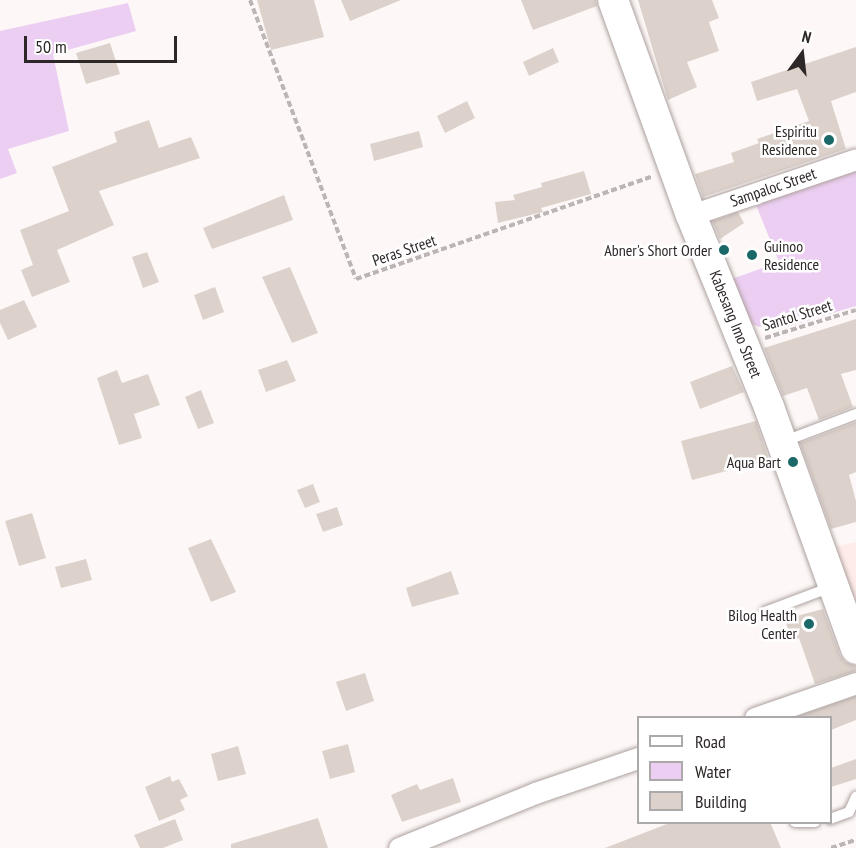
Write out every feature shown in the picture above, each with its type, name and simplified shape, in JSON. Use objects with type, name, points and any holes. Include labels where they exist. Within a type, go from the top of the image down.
[{"type":"main road","name":"Kabesang Imo Street","points":[[613,0],[691,215],[782,442],[831,587],[856,649]]},
{"type":"street","name":"Sampaloc Street","points":[[691,215],[856,159]]},
{"type":"street","points":[[758,716],[856,683]]},
{"type":"street","points":[[399,848],[536,793],[637,759]]},
{"type":"lane","points":[[782,442],[856,414]]},
{"type":"lane","points":[[765,612],[831,587]]},
{"type":"lane","points":[[832,819],[849,812],[856,797]]},
{"type":"path","name":"Peras Street","points":[[250,0],[356,279],[674,169]]},
{"type":"path","name":"Santol Street","points":[[744,344],[856,310]]},
{"type":"path","points":[[831,848],[856,840]]},
{"type":"shaded area","points":[[856,542],[856,635],[825,549]]},
{"type":"water","points":[[128,3],[136,31],[53,54],[69,131],[8,149],[17,173],[0,179],[0,31]]},
{"type":"water","points":[[856,171],[856,306],[776,330],[773,323],[759,327],[747,322],[729,280],[779,262],[756,205]]},
{"type":"building","points":[[257,0],[314,0],[324,37],[271,50]]},
{"type":"building","points":[[341,0],[401,0],[350,21]]},
{"type":"building","points":[[521,0],[596,0],[597,6],[533,30]]},
{"type":"building","points":[[638,0],[712,0],[719,18],[709,22],[719,51],[687,62],[697,87],[668,100]]},
{"type":"building","points":[[110,43],[120,74],[86,84],[76,53]]},
{"type":"building","points":[[856,47],[856,92],[831,101],[846,149],[703,197],[695,174],[734,162],[731,153],[759,143],[757,139],[809,121],[797,89],[757,101],[751,82]]},
{"type":"building","points":[[553,48],[559,62],[529,76],[523,62]]},
{"type":"building","points":[[467,101],[475,118],[445,133],[437,116]]},
{"type":"building","points":[[149,120],[159,148],[191,137],[200,158],[99,191],[114,225],[57,250],[70,282],[32,297],[21,270],[33,265],[20,230],[69,211],[52,167],[117,142],[114,132]]},
{"type":"building","points":[[419,131],[423,147],[374,161],[370,144]]},
{"type":"building","points":[[584,171],[591,194],[541,208],[543,212],[498,223],[495,202],[515,200],[513,195],[542,187],[541,183]]},
{"type":"building","points":[[284,195],[293,220],[212,249],[203,228]]},
{"type":"building","points":[[738,212],[744,223],[720,239],[712,221]]},
{"type":"building","points":[[147,252],[159,282],[143,288],[132,257]]},
{"type":"building","points":[[290,267],[318,333],[292,343],[262,277]]},
{"type":"building","points":[[215,287],[224,312],[203,320],[194,295]]},
{"type":"building","points":[[24,300],[37,327],[8,340],[0,323],[0,310]]},
{"type":"building","points":[[856,319],[856,370],[841,374],[853,407],[819,420],[807,388],[783,396],[764,348]]},
{"type":"building","points":[[287,360],[296,381],[266,392],[258,370]]},
{"type":"building","points":[[732,366],[744,392],[700,409],[690,382]]},
{"type":"building","points":[[117,370],[122,383],[148,374],[160,405],[134,414],[142,438],[119,445],[97,378]]},
{"type":"building","points":[[201,390],[214,423],[198,429],[185,397]]},
{"type":"building","points":[[756,421],[769,460],[692,480],[681,441]]},
{"type":"building","points":[[856,422],[856,472],[849,475],[856,501],[856,522],[831,529],[800,443]]},
{"type":"building","points":[[313,484],[320,502],[305,508],[297,490]]},
{"type":"building","points":[[337,507],[343,525],[323,532],[316,514]]},
{"type":"building","points":[[32,513],[46,558],[19,566],[5,521]]},
{"type":"building","points":[[211,539],[236,592],[211,602],[188,548]]},
{"type":"building","points":[[86,559],[92,580],[61,588],[55,567]]},
{"type":"building","points":[[451,571],[459,594],[412,607],[406,588]]},
{"type":"building","points":[[823,609],[840,655],[845,662],[856,666],[856,671],[815,684],[799,638],[791,640],[785,619]]},
{"type":"building","points":[[365,673],[374,701],[346,711],[336,682]]},
{"type":"building","points":[[856,696],[856,720],[832,730],[832,716],[798,716]]},
{"type":"building","points":[[348,744],[355,772],[330,779],[322,751]]},
{"type":"building","points":[[238,746],[246,774],[218,781],[211,754]]},
{"type":"building","points":[[856,759],[856,779],[832,787],[832,768]]},
{"type":"building","points":[[170,776],[172,782],[179,779],[188,796],[180,800],[185,810],[159,821],[145,787]]},
{"type":"building","points":[[453,778],[461,802],[402,822],[391,795],[417,784],[420,790]]},
{"type":"building","points":[[318,818],[328,848],[231,848],[231,844]]},
{"type":"building","points":[[175,819],[183,840],[163,848],[140,848],[134,835]]},
{"type":"building","points":[[667,824],[771,824],[781,848],[605,848]]},
{"type":"place","name":"Espiritu Residence","points":[[829,140]]},
{"type":"place","name":"Abner's Short Order","points":[[724,250]]},
{"type":"place","name":"Guinoo Residence","points":[[752,255]]},
{"type":"place","name":"Aqua Bart","points":[[793,462]]},
{"type":"place","name":"Bilog Health Center","points":[[809,624]]}]
